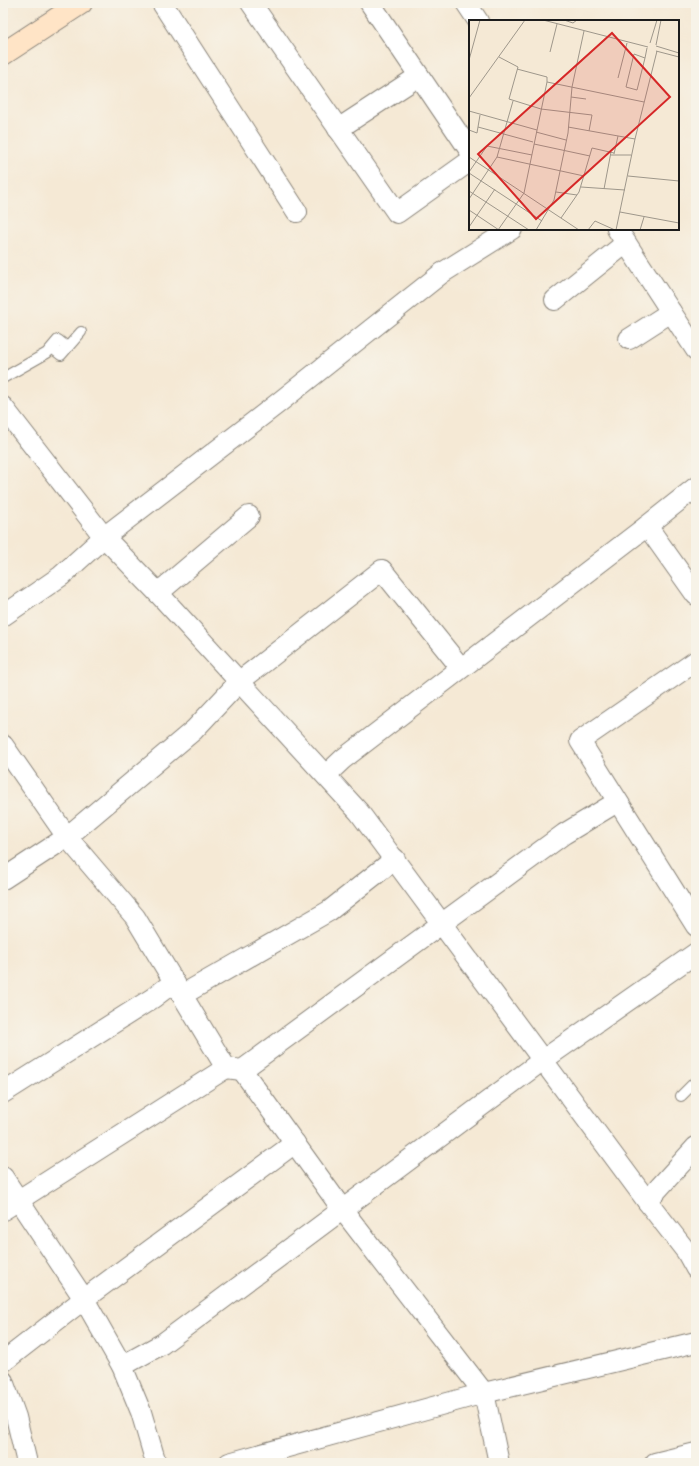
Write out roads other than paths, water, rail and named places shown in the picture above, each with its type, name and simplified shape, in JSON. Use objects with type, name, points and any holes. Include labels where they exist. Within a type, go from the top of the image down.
[{"type":"street","points":[[3,54],[81,3]]},
{"type":"street","points":[[162,3],[297,212]]},
{"type":"street","points":[[251,3],[397,213],[469,162]]},
{"type":"street","points":[[370,3],[469,150]]},
{"type":"street","points":[[466,3],[477,20]]},
{"type":"street","points":[[338,129],[419,76]]},
{"type":"street","points":[[3,616],[61,576],[104,537],[277,404],[442,274],[510,230]]},
{"type":"street","points":[[555,300],[621,236],[696,350]]},
{"type":"street","points":[[629,339],[671,312]]},
{"type":"street","points":[[3,408],[104,537],[240,681],[359,812],[686,1251],[696,1269]]},
{"type":"street","points":[[326,775],[343,759],[647,526],[696,486]]},
{"type":"street","points":[[158,593],[249,516]]},
{"type":"street","points":[[647,526],[696,595]]},
{"type":"street","points":[[3,879],[67,837],[194,730],[240,681],[382,570],[461,668]]},
{"type":"street","points":[[696,661],[580,741],[696,926]]},
{"type":"street","points":[[3,746],[67,837],[135,917],[178,988],[234,1069],[295,1143],[342,1209],[484,1393],[499,1463]]},
{"type":"street","points":[[11,1206],[234,1069],[443,924],[564,834],[617,802]]},
{"type":"street","points":[[3,1093],[153,998],[178,988],[329,911],[395,859]]},
{"type":"street","points":[[122,1366],[162,1344],[543,1060],[696,953]]},
{"type":"street","points":[[3,1362],[84,1299],[295,1143]]},
{"type":"street","points":[[647,1200],[696,1147]]},
{"type":"street","points":[[3,1177],[11,1206],[84,1299],[122,1366],[140,1412],[156,1463]]},
{"type":"street","points":[[229,1463],[484,1393],[696,1342]]},
{"type":"street","points":[[3,1381],[16,1417],[27,1463]]},
{"type":"street","points":[[655,1463],[696,1454]]},
{"type":"lane","points":[[3,378],[47,354],[52,348],[61,355],[81,332]]},
{"type":"lane","points":[[681,1096],[696,1081]]}]
